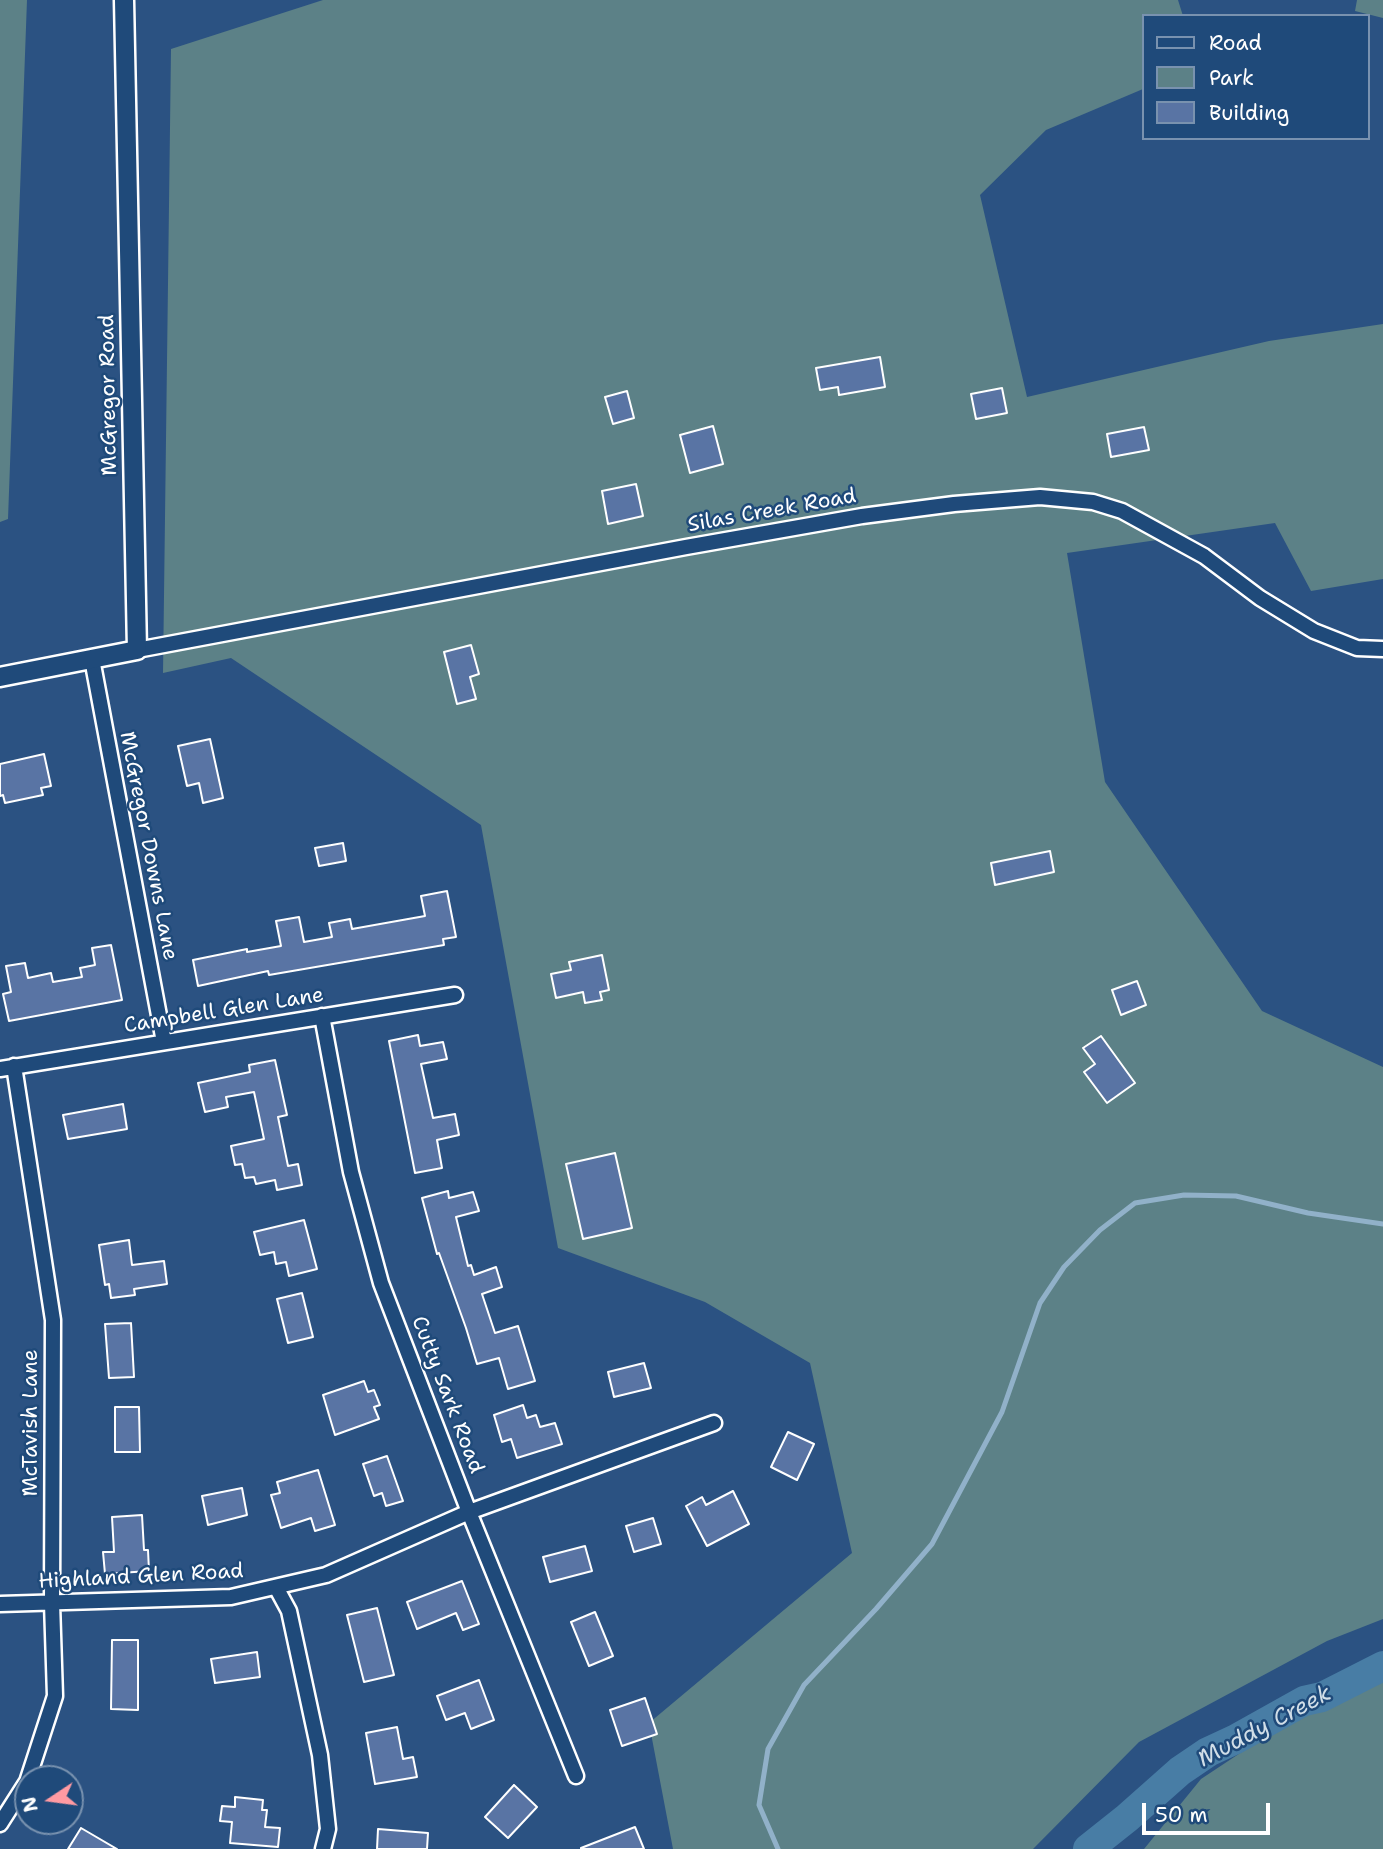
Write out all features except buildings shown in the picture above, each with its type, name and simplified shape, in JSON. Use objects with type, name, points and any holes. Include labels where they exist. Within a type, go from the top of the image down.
[{"type":"street","name":"McGregor Road","points":[[124,0],[137,650]]},
{"type":"street","name":"Silas Creek Road","points":[[137,650],[850,518],[954,504],[1040,497],[1093,502],[1122,511],[1204,556],[1260,598],[1314,631],[1357,648],[1383,649]]},
{"type":"street","points":[[0,677],[137,650]]},
{"type":"street","name":"McGregor Downs Lane","points":[[92,659],[164,1042]]},
{"type":"street","name":"Campbell Glen Lane","points":[[7,1068],[455,995]]},
{"type":"street","name":"Cutty Sark Road","points":[[322,1016],[351,1172],[381,1283],[576,1776]]},
{"type":"street","name":"McTavish Lane","points":[[7,1068],[53,1320],[52,1603],[55,1696],[33,1765]]},
{"type":"street","name":"Highland Glen Road","points":[[0,1604],[231,1597],[326,1575],[470,1512],[714,1423]]},
{"type":"street","points":[[276,1587],[289,1611],[320,1755],[328,1829],[323,1849]]},
{"type":"street","name":"McTavish Lane","points":[[0,1824],[14,1802]]},
{"type":"green space","points":[[0,0],[27,0],[8,519],[0,522]]},
{"type":"green space","points":[[323,0],[1178,0],[1182,14],[1142,14],[1142,89],[1046,130],[980,195],[1027,397],[1269,341],[1383,324],[1383,579],[1311,591],[1275,523],[1067,553],[1105,782],[1262,1011],[1383,1067],[1383,1619],[1327,1641],[1139,1742],[1033,1849],[673,1849],[649,1723],[852,1553],[810,1363],[705,1302],[558,1248],[481,825],[231,658],[163,673],[171,49]]},
{"type":"green space","points":[[1357,0],[1383,0],[1383,18],[1355,11]]},
{"type":"green space","points":[[1383,1682],[1383,1849],[1144,1849],[1201,1779],[1284,1724]]},
{"type":"waterway","points":[[778,1849],[759,1805],[768,1749],[804,1685],[876,1609],[932,1544],[1002,1412],[1040,1303],[1064,1267],[1100,1230],[1135,1203],[1184,1195],[1236,1196],[1308,1213],[1383,1224]]},
{"type":"waterway","name":"Muddy Creek","points":[[1088,1849],[1180,1771],[1208,1752],[1304,1701],[1322,1697],[1383,1666]]}]
